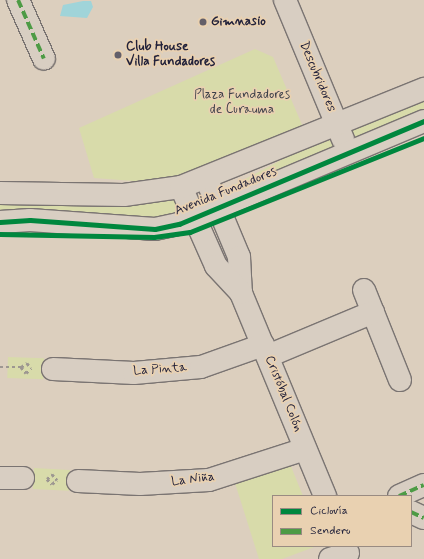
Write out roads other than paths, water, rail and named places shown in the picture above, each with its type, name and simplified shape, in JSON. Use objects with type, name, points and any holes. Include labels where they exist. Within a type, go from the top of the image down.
[{"type":"street","points":[[18,0],[44,59]]},
{"type":"street","name":"Descubridores","points":[[285,0],[349,153]]},
{"type":"street","name":"Avenida Fundadores","points":[[0,193],[124,195],[181,187],[424,89]]},
{"type":"street","name":"Avenida Fundadores","points":[[0,222],[30,220],[155,229],[194,218],[424,121]]},
{"type":"street","name":"Cristóbal Colón","points":[[206,178],[239,257],[241,293]]},
{"type":"street","name":"Cristóbal Colón","points":[[181,187],[216,266],[241,293],[325,495]]},
{"type":"street","points":[[364,290],[400,380]]},
{"type":"street","name":"La Pinta","points":[[53,369],[134,373],[201,368],[266,351],[373,312]]},
{"type":"street","name":"La Niña","points":[[67,481],[140,484],[209,480],[305,449]]},
{"type":"street","points":[[0,478],[23,478]]},
{"type":"street","points":[[401,495],[424,485]]},
{"type":"street","points":[[412,512],[424,518]]},
{"type":"water","points":[[91,1],[93,7],[87,18],[60,16],[63,5]]},
{"type":"place","name":"Gimnasio","points":[[203,22]]},
{"type":"place","name":"Club House Villa Fundadores","points":[[118,55]]},
{"type":"park label","name":"Plaza Fundadores de Curauma","points":[[242,104]]}]
